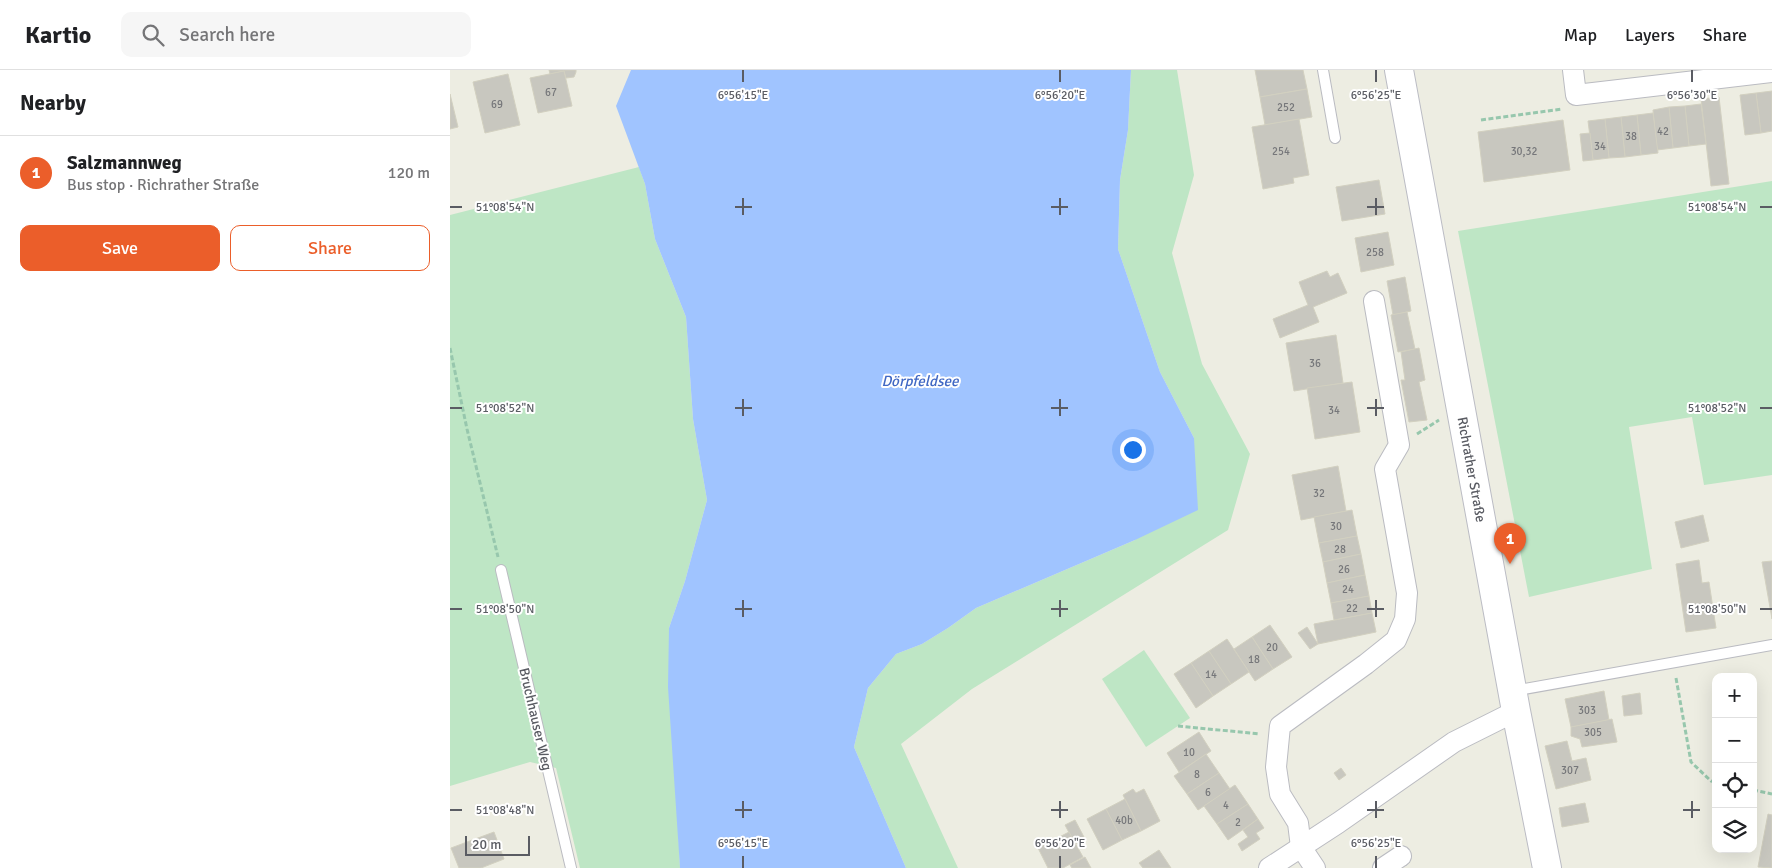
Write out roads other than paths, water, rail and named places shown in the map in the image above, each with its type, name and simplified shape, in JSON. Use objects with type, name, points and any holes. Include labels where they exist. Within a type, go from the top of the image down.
[{"type":"main road","name":"Richrather Straße","points":[[1399,70],[1514,701],[1547,868]]},
{"type":"street","points":[[1573,70],[1576,95],[1633,79],[1772,72]]},
{"type":"street","points":[[1315,868],[1301,847],[1298,823],[1280,794],[1276,766],[1280,726],[1396,640],[1405,618],[1406,593],[1385,469],[1399,445],[1374,301]]},
{"type":"street","points":[[1269,868],[1514,701]]},
{"type":"street","points":[[1384,868],[1401,856]]},
{"type":"lane","points":[[1323,70],[1335,138]]},
{"type":"lane","name":"Bruchhauser Weg","points":[[500,567],[571,868]]},
{"type":"lane","points":[[1514,701],[1673,662],[1772,645]]},
{"type":"water","name":"Dörpfeldsee","points":[[631,70],[1131,70],[1128,130],[1120,180],[1118,249],[1160,372],[1194,438],[1198,510],[1135,540],[976,608],[922,644],[896,654],[868,688],[854,747],[906,868],[680,868],[668,687],[669,628],[685,581],[707,500],[693,419],[686,317],[655,239],[645,184],[616,106]]},
{"type":"place","name":"Salzmannweg","points":[[1510,564]]}]
